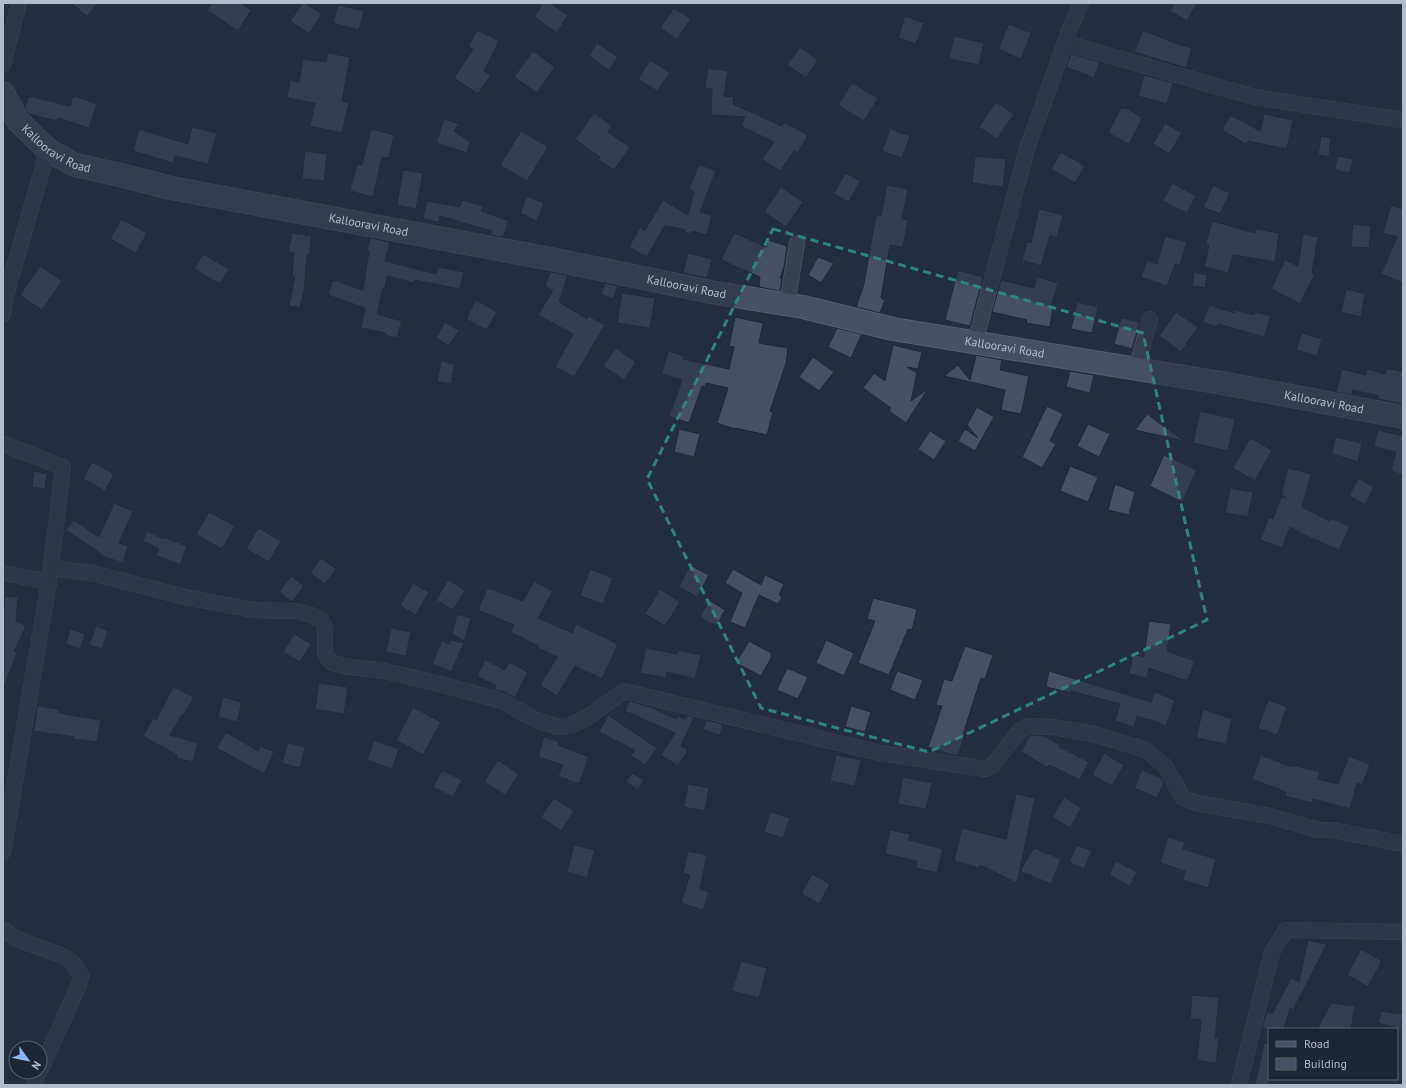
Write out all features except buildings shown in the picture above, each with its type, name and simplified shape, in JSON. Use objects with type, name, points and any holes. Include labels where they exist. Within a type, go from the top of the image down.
[{"type":"main road","name":"Kallooravi Road","points":[[3,93],[18,121],[48,150],[75,165],[171,188],[551,259],[711,292],[787,305],[893,329],[1222,383],[1403,417]]},
{"type":"street","points":[[3,65],[19,3]]},
{"type":"street","points":[[975,342],[1027,149],[1071,26],[1081,3]]},
{"type":"street","points":[[1065,43],[1254,98],[1403,120]]},
{"type":"street","points":[[3,314],[6,295],[48,150]]},
{"type":"street","points":[[787,305],[797,243]]},
{"type":"street","points":[[1136,369],[1150,319]]},
{"type":"street","points":[[3,444],[63,467],[50,575],[3,852]]},
{"type":"street","points":[[3,573],[50,575],[92,573],[185,598],[253,610],[296,612],[310,615],[320,620],[324,625],[325,654],[333,663],[348,667],[380,670],[440,684],[502,701],[538,721],[559,727],[572,725],[588,717],[624,691],[880,753],[985,769],[992,765],[1019,731],[1028,726],[1053,727],[1094,734],[1146,750],[1165,766],[1183,798],[1190,801],[1270,816],[1318,830],[1334,830],[1403,844]]},
{"type":"street","points":[[3,929],[17,939],[63,956],[73,963],[80,976],[79,985],[48,1053]]},
{"type":"street","points":[[1240,1085],[1272,952],[1286,930],[1403,932]]},
{"type":"highlighted area","points":[[773,229],[1143,333],[1207,620],[929,752],[761,708],[647,479]]}]
